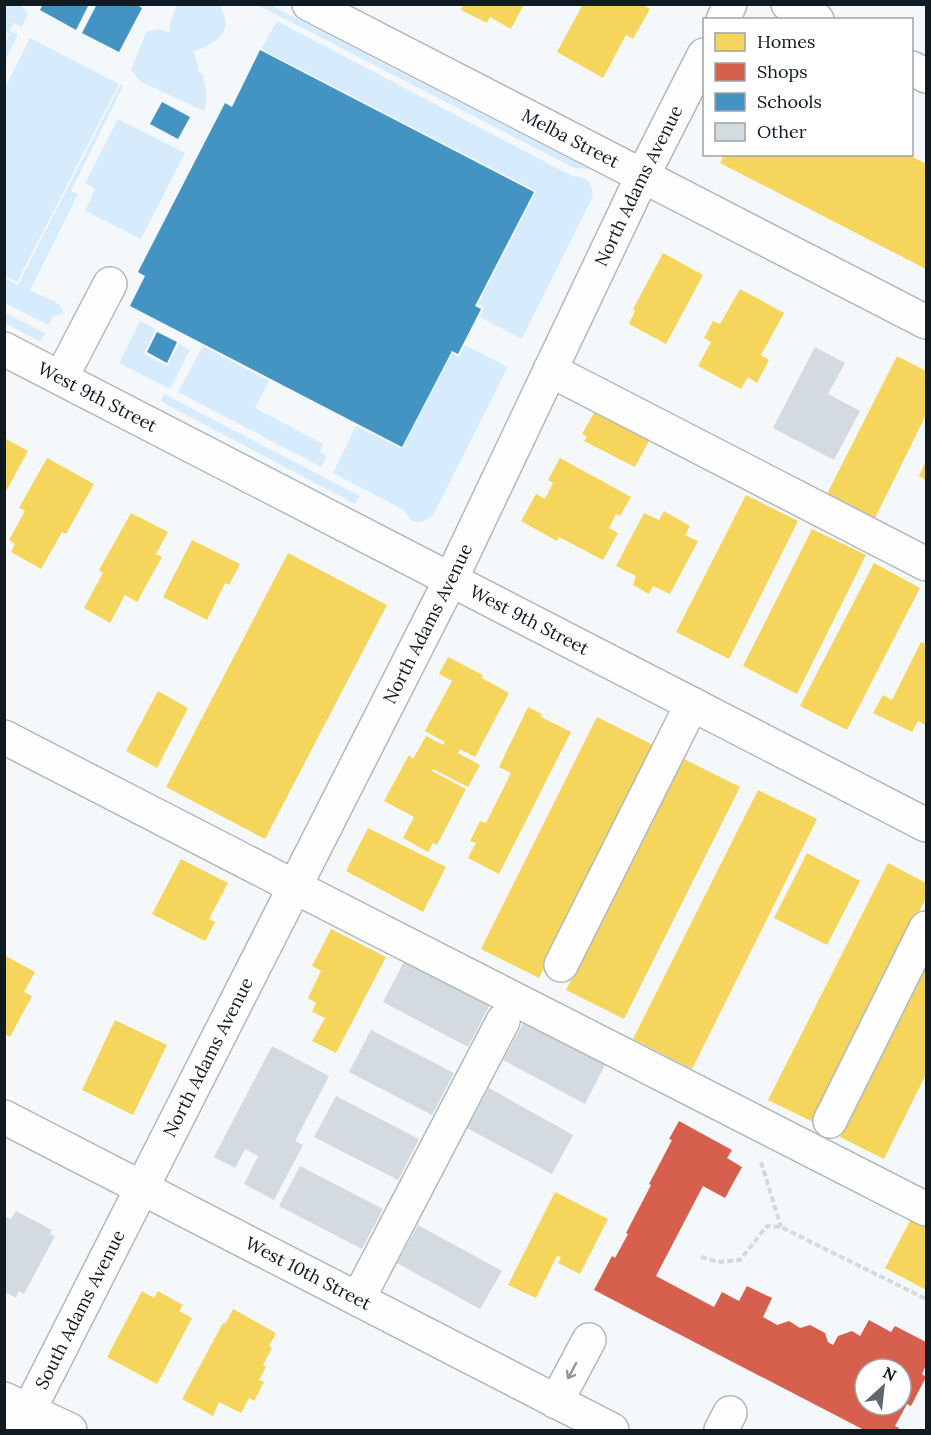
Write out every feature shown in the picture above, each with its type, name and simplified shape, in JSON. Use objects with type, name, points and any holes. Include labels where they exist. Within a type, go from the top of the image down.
[{"type":"street","name":"Melba Street","points":[[309,4],[927,322]]},
{"type":"street","points":[[724,18],[730,4]]},
{"type":"street","points":[[788,4],[813,18]]},
{"type":"street","name":"North Adams Avenue","points":[[142,1189],[451,579],[642,177],[703,59]]},
{"type":"street","points":[[913,69],[927,76]]},
{"type":"street","points":[[61,378],[110,284]]},
{"type":"street","name":"West 9th Street","points":[[4,349],[927,825]]},
{"type":"street","points":[[550,370],[927,564]]},
{"type":"street","points":[[561,965],[692,704]]},
{"type":"street","points":[[4,736],[295,888],[927,1209]]},
{"type":"street","points":[[830,1121],[927,928]]},
{"type":"street","points":[[358,1299],[503,1021]]},
{"type":"street","name":"West 10th Street","points":[[4,1117],[612,1431]]},
{"type":"street","name":"South Adams Avenue","points":[[17,1413],[142,1189]]},
{"type":"street","points":[[556,1402],[589,1340]]},
{"type":"street","points":[[17,1413],[70,1431]]},
{"type":"path","points":[[755,1155],[761,1163],[781,1227]]},
{"type":"path","points":[[701,1257],[718,1262],[740,1260],[767,1226],[781,1227],[927,1299]]},
{"type":"shaded area","points":[[5,4],[21,5],[28,14],[22,27],[13,23],[10,31],[18,34],[5,61],[5,44],[10,34],[5,31]]},
{"type":"shaded area","points":[[177,4],[220,5],[225,17],[224,31],[216,41],[193,51],[198,72],[202,73],[205,82],[204,111],[141,82],[131,70],[146,32],[159,29],[171,33],[169,26]]},
{"type":"shaded area","points":[[258,5],[270,5],[590,169],[574,168]]},
{"type":"shaded area","points":[[277,21],[572,176],[581,177],[590,183],[593,196],[522,339],[480,317],[484,307],[478,304],[536,191],[261,49]]},
{"type":"shaded area","points":[[30,38],[119,84],[17,282],[5,276],[5,88]]},
{"type":"shaded area","points":[[121,84],[123,86],[71,191],[78,194],[30,290],[59,304],[64,313],[53,316],[48,325],[5,303],[5,278],[18,285]]},
{"type":"shaded area","points":[[118,119],[185,153],[141,239],[85,211],[95,189],[85,183]]},
{"type":"shaded area","points":[[4,312],[45,333],[41,342],[5,323]]},
{"type":"shaded area","points":[[140,321],[156,329],[144,354],[167,366],[179,344],[190,350],[170,389],[119,363]]},
{"type":"shaded area","points":[[465,345],[508,367],[433,515],[422,521],[411,521],[404,510],[333,473],[356,426],[402,449],[452,353],[459,357]]},
{"type":"shaded area","points":[[203,346],[269,381],[255,408],[323,444],[320,452],[327,456],[321,467],[178,392]]},
{"type":"shaded area","points":[[164,394],[360,496],[355,504],[160,401]]},
{"type":"building: Homes","points":[[464,4],[524,4],[511,29],[490,17],[487,23],[461,10]]},
{"type":"building: Homes","points":[[583,4],[641,4],[650,9],[633,39],[626,35],[603,78],[557,52]]},
{"type":"building: Homes","points":[[723,156],[911,156],[926,164],[926,269],[720,163]]},
{"type":"building: Homes","points":[[663,253],[703,275],[666,344],[629,324],[635,311],[633,309]]},
{"type":"building: Homes","points":[[740,289],[784,313],[761,355],[769,360],[757,383],[748,377],[741,389],[698,366],[711,342],[704,338],[713,321],[720,324]]},
{"type":"building: Homes","points":[[897,356],[926,371],[926,415],[875,518],[827,494]]},
{"type":"building: Homes","points":[[595,411],[650,439],[635,467],[584,441],[587,437],[582,434]]},
{"type":"building: Homes","points":[[4,438],[28,451],[4,495]]},
{"type":"building: Homes","points":[[47,458],[94,484],[66,534],[62,532],[41,569],[11,552],[15,544],[9,540],[25,511],[19,508]]},
{"type":"building: Homes","points":[[560,458],[631,497],[620,516],[616,514],[609,528],[618,533],[603,560],[559,537],[557,541],[521,521],[536,494],[545,499],[553,483],[548,480]]},
{"type":"building: Homes","points":[[926,461],[926,480],[919,476]]},
{"type":"building: Homes","points":[[746,495],[798,521],[729,659],[676,632]]},
{"type":"building: Homes","points":[[664,511],[690,526],[685,535],[698,541],[670,594],[653,586],[649,594],[633,585],[636,576],[616,566],[644,513],[659,520]]},
{"type":"building: Homes","points":[[131,513],[168,532],[156,554],[162,557],[137,602],[125,595],[110,623],[84,608],[103,573],[99,570]]},
{"type":"building: Homes","points":[[812,529],[866,555],[797,694],[743,666]]},
{"type":"building: Homes","points":[[192,540],[240,564],[229,585],[225,583],[207,620],[163,597]]},
{"type":"building: Homes","points":[[288,553],[387,605],[265,839],[166,787]]},
{"type":"building: Homes","points":[[874,563],[920,588],[847,730],[800,706]]},
{"type":"building: Homes","points":[[921,642],[926,644],[926,725],[918,721],[912,732],[873,713],[883,695],[892,700]]},
{"type":"building: Homes","points":[[448,657],[483,675],[482,678],[509,693],[475,757],[460,749],[458,753],[480,765],[468,787],[433,769],[432,771],[466,789],[437,845],[433,843],[428,852],[403,838],[414,817],[384,801],[409,755],[413,759],[426,736],[443,745],[445,742],[425,731],[452,681],[439,674]]},
{"type":"building: Homes","points":[[158,691],[188,708],[157,768],[126,751]]},
{"type":"building: Homes","points":[[528,707],[542,714],[541,717],[571,732],[499,874],[468,858],[476,843],[470,841],[480,821],[486,823],[511,773],[499,767]]},
{"type":"building: Homes","points":[[597,717],[655,746],[539,978],[481,949]]},
{"type":"building: Homes","points":[[682,758],[740,787],[624,1019],[566,990]]},
{"type":"building: Homes","points":[[758,790],[817,819],[692,1069],[633,1039]]},
{"type":"building: Homes","points":[[368,828],[446,867],[423,912],[346,871]]},
{"type":"building: Homes","points":[[807,853],[860,881],[827,945],[774,918]]},
{"type":"building: Homes","points":[[181,859],[228,883],[209,919],[215,922],[205,941],[152,914]]},
{"type":"building: Homes","points":[[888,863],[926,883],[926,898],[813,1122],[768,1100]]},
{"type":"building: Homes","points":[[331,929],[386,957],[336,1053],[312,1041],[325,1018],[312,1012],[316,1003],[308,998],[321,971],[312,966]]},
{"type":"building: Homes","points":[[4,955],[35,972],[24,992],[32,996],[10,1037],[4,1034]]},
{"type":"building: Homes","points":[[926,965],[926,1074],[884,1159],[840,1137]]},
{"type":"building: Homes","points":[[115,1020],[167,1045],[133,1115],[82,1090]]},
{"type":"building: Homes","points":[[555,1192],[608,1219],[580,1274],[558,1263],[561,1257],[557,1256],[536,1298],[508,1285]]},
{"type":"building: Homes","points":[[911,1219],[926,1227],[926,1290],[885,1268]]},
{"type":"building: Homes","points":[[142,1291],[154,1298],[158,1291],[183,1305],[179,1311],[192,1318],[157,1384],[107,1357]]},
{"type":"building: Homes","points":[[233,1309],[276,1333],[269,1346],[272,1348],[263,1365],[266,1367],[259,1380],[264,1382],[254,1401],[249,1398],[241,1413],[219,1402],[213,1416],[182,1399]]},
{"type":"building: Shops","points":[[679,1121],[732,1150],[727,1158],[742,1167],[725,1198],[703,1186],[656,1276],[714,1307],[722,1292],[739,1301],[747,1286],[772,1298],[763,1317],[777,1325],[789,1321],[800,1328],[810,1325],[825,1333],[828,1342],[833,1345],[838,1336],[852,1331],[860,1336],[869,1320],[891,1332],[895,1326],[926,1342],[926,1365],[922,1374],[926,1377],[913,1402],[913,1357],[853,1357],[853,1417],[900,1417],[895,1426],[899,1428],[898,1430],[864,1430],[594,1290],[612,1256],[615,1258],[628,1234],[626,1233],[672,1140],[669,1139]]},
{"type":"building: Schools","points":[[43,4],[89,4],[76,30],[40,10]]},
{"type":"building: Schools","points":[[97,4],[135,4],[142,8],[119,52],[82,33]]},
{"type":"building: Schools","points":[[260,50],[534,192],[475,306],[481,309],[458,354],[452,351],[402,447],[130,306],[145,276],[138,272],[225,103],[232,107]]},
{"type":"building: Schools","points":[[162,102],[190,117],[178,139],[150,124]]},
{"type":"building: Schools","points":[[157,332],[177,342],[167,363],[147,352]]},
{"type":"building: Other","points":[[815,347],[845,363],[828,394],[860,411],[834,460],[773,428]]},
{"type":"building: Other","points":[[404,962],[489,1006],[468,1047],[383,1002]]},
{"type":"building: Other","points":[[524,1022],[605,1065],[585,1104],[503,1060]]},
{"type":"building: Other","points":[[371,1030],[454,1073],[432,1115],[349,1072]]},
{"type":"building: Other","points":[[272,1046],[329,1076],[295,1141],[303,1145],[274,1200],[244,1184],[258,1156],[245,1149],[235,1168],[214,1157]]},
{"type":"building: Other","points":[[489,1088],[573,1135],[552,1174],[467,1128]]},
{"type":"building: Other","points":[[336,1096],[419,1139],[398,1180],[314,1137]]},
{"type":"building: Other","points":[[300,1166],[383,1209],[362,1249],[279,1206]]},
{"type":"building: Other","points":[[16,1211],[52,1230],[50,1234],[55,1236],[24,1294],[19,1291],[16,1298],[7,1293],[4,1298],[4,1216],[11,1219]]},
{"type":"building: Other","points":[[418,1225],[502,1271],[480,1309],[397,1263]]}]
